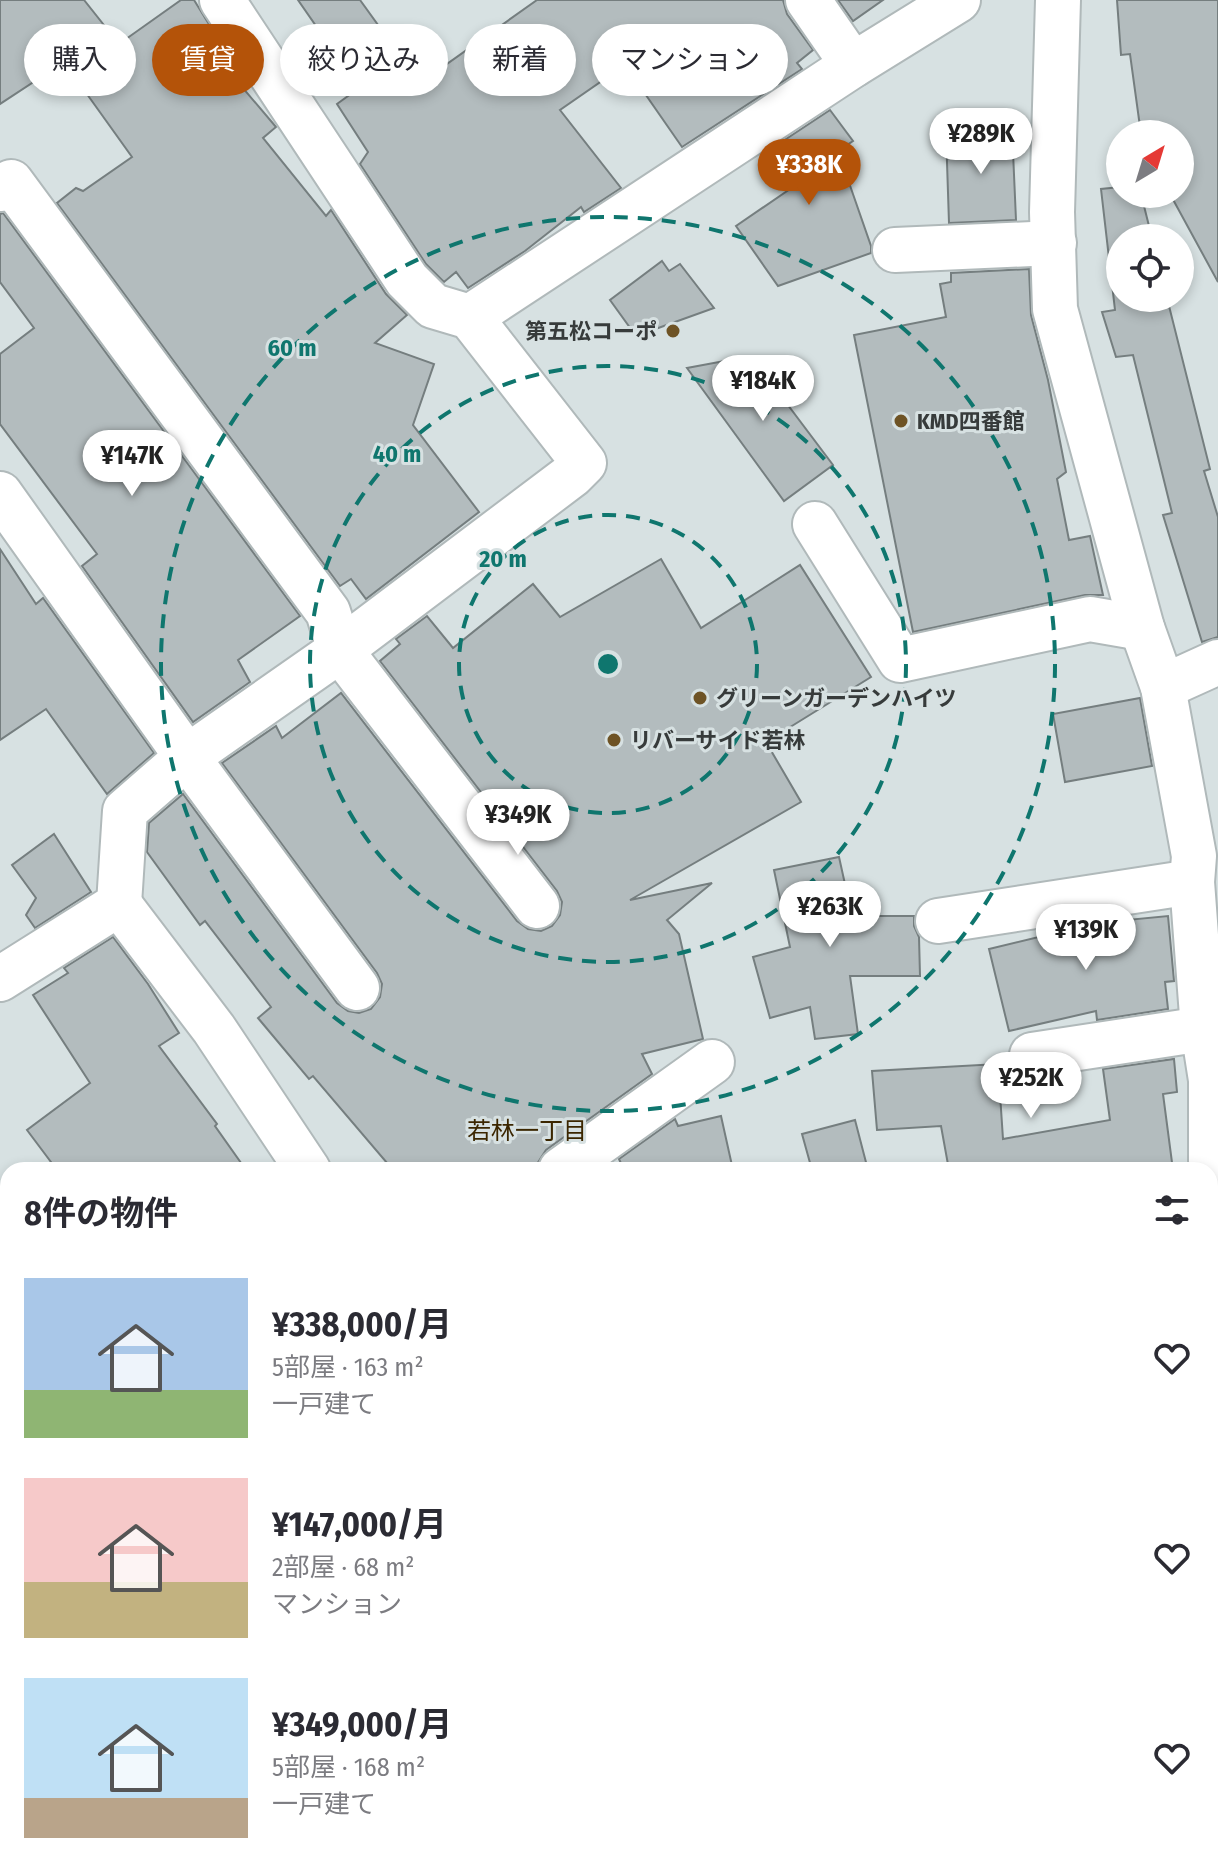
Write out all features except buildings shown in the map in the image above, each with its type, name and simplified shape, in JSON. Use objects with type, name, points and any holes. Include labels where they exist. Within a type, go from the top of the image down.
[{"type":"street","points":[[222,0],[407,280],[433,306],[470,317],[584,463],[340,650],[187,757],[125,811],[119,904],[214,1029],[303,1162]]},
{"type":"street","points":[[808,0],[853,65]]},
{"type":"street","points":[[470,317],[853,65],[958,0]]},
{"type":"street","points":[[1058,0],[1052,212],[1055,309],[1142,628],[1163,687],[1201,861],[1203,1029],[1211,1080],[1211,1162]]},
{"type":"street","points":[[0,189],[11,182],[328,612],[340,650],[537,906]]},
{"type":"street","points":[[895,250],[1054,243]]},
{"type":"street","points":[[0,494],[187,757],[357,988]]},
{"type":"street","points":[[815,524],[900,660],[1090,619],[1142,628]]},
{"type":"street","points":[[1163,687],[1218,662]]},
{"type":"street","points":[[938,921],[1201,861]]},
{"type":"street","points":[[0,979],[119,904]]},
{"type":"street","points":[[1032,1055],[1203,1029]]},
{"type":"street","points":[[572,1162],[712,1062]]},
{"type":"place","name":"第五松コーポ","points":[[673,331]]},
{"type":"place","name":"KMD四番館","points":[[901,421]]},
{"type":"place","name":"グリーンガーデンハイツ","points":[[700,698]]},
{"type":"place","name":"リバーサイド若林","points":[[614,740]]},
{"type":"district","name":"若林一丁目","points":[[527,1131]]}]
